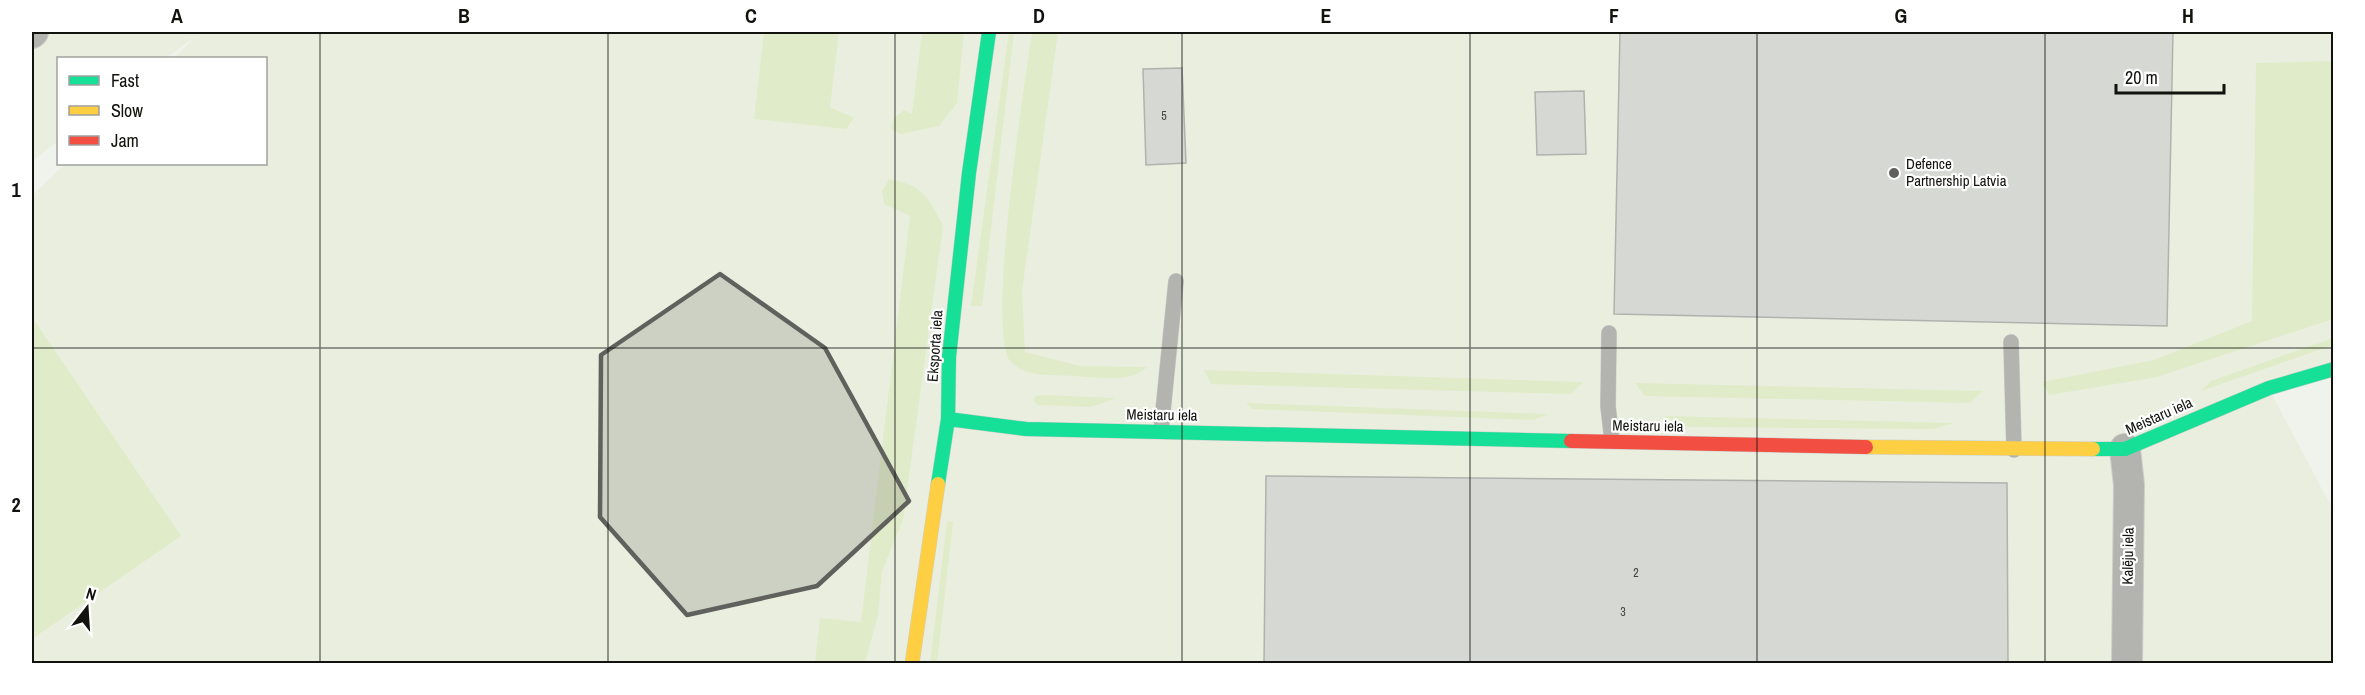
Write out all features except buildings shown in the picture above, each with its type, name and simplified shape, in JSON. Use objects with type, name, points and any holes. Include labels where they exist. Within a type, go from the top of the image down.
[{"type":"street","name":"Eksporta iela","points":[[912,663],[948,419],[950,345],[969,173],[989,32]]},
{"type":"street","name":"Meistaru iela","points":[[948,419],[1026,429],[2014,450],[2125,449],[2269,388],[2334,369]]},
{"type":"street","name":"Kalēju iela","points":[[2125,449],[2128,485],[2127,663]]},
{"type":"lane","points":[[1161,431],[1176,281]]},
{"type":"lane","points":[[1609,333],[1608,406],[1612,441]]},
{"type":"lane","points":[[2011,342],[2014,450]]},
{"type":"highlighted area","points":[[720,274],[825,348],[909,501],[817,586],[687,615],[600,517],[601,355]]},
{"type":"shaded area","points":[[32,32],[2333,32],[2333,364],[2269,389],[2333,510],[2333,663],[32,663],[32,196],[64,165],[267,165],[267,57],[175,57],[196,36],[167,57],[57,57],[57,142],[32,161]]},
{"type":"green space","points":[[764,32],[839,32],[830,107],[854,118],[846,129],[754,119]]},
{"type":"green space","points":[[922,32],[964,32],[957,103],[939,126],[901,134],[891,129],[894,118],[904,110],[912,114]]},
{"type":"green space","points":[[1009,32],[1014,32],[982,306],[971,306]]},
{"type":"green space","points":[[1032,32],[1058,32],[1022,291],[1025,352],[1080,366],[1147,367],[1132,376],[1101,378],[1032,373],[1011,362],[1004,342],[1002,306],[1004,258],[1015,151]]},
{"type":"green space","points":[[2333,61],[2333,319],[2157,377],[2049,395],[2042,382],[2154,360],[2252,321],[2256,63]]},
{"type":"green space","points":[[889,179],[909,185],[923,194],[943,226],[903,520],[882,571],[878,615],[865,663],[815,663],[820,618],[861,622],[910,216],[884,204],[882,191]]},
{"type":"green space","points":[[32,317],[181,536],[32,639]]},
{"type":"green space","points":[[2333,338],[2333,345],[2201,391],[2211,381]]},
{"type":"green space","points":[[1204,370],[1583,382],[1571,394],[1211,384]]},
{"type":"green space","points":[[1635,383],[1983,391],[1970,403],[1645,396]]},
{"type":"green space","points":[[1036,396],[1116,398],[1091,407],[1037,405],[1033,400]]},
{"type":"green space","points":[[1246,403],[1549,414],[1533,420],[1253,409]]},
{"type":"green space","points":[[1663,416],[1954,423],[1933,429],[1688,427]]},
{"type":"green space","points":[[947,521],[953,522],[937,663],[930,664]]},
{"type":"traffic: fast","points":[[938,484],[948,419],[949,357],[969,173],[989,32]]},
{"type":"traffic: fast","points":[[2093,449],[2125,449],[2269,388],[2334,369]]},
{"type":"traffic: fast","points":[[948,419],[1026,429],[1571,441]]},
{"type":"traffic: slow","points":[[1866,447],[2093,449]]},
{"type":"traffic: slow","points":[[912,664],[938,484]]},
{"type":"traffic: jam","points":[[1571,441],[1866,447]]},
{"type":"place","name":"Defence Partnership Latvia","points":[[1894,173]]}]
